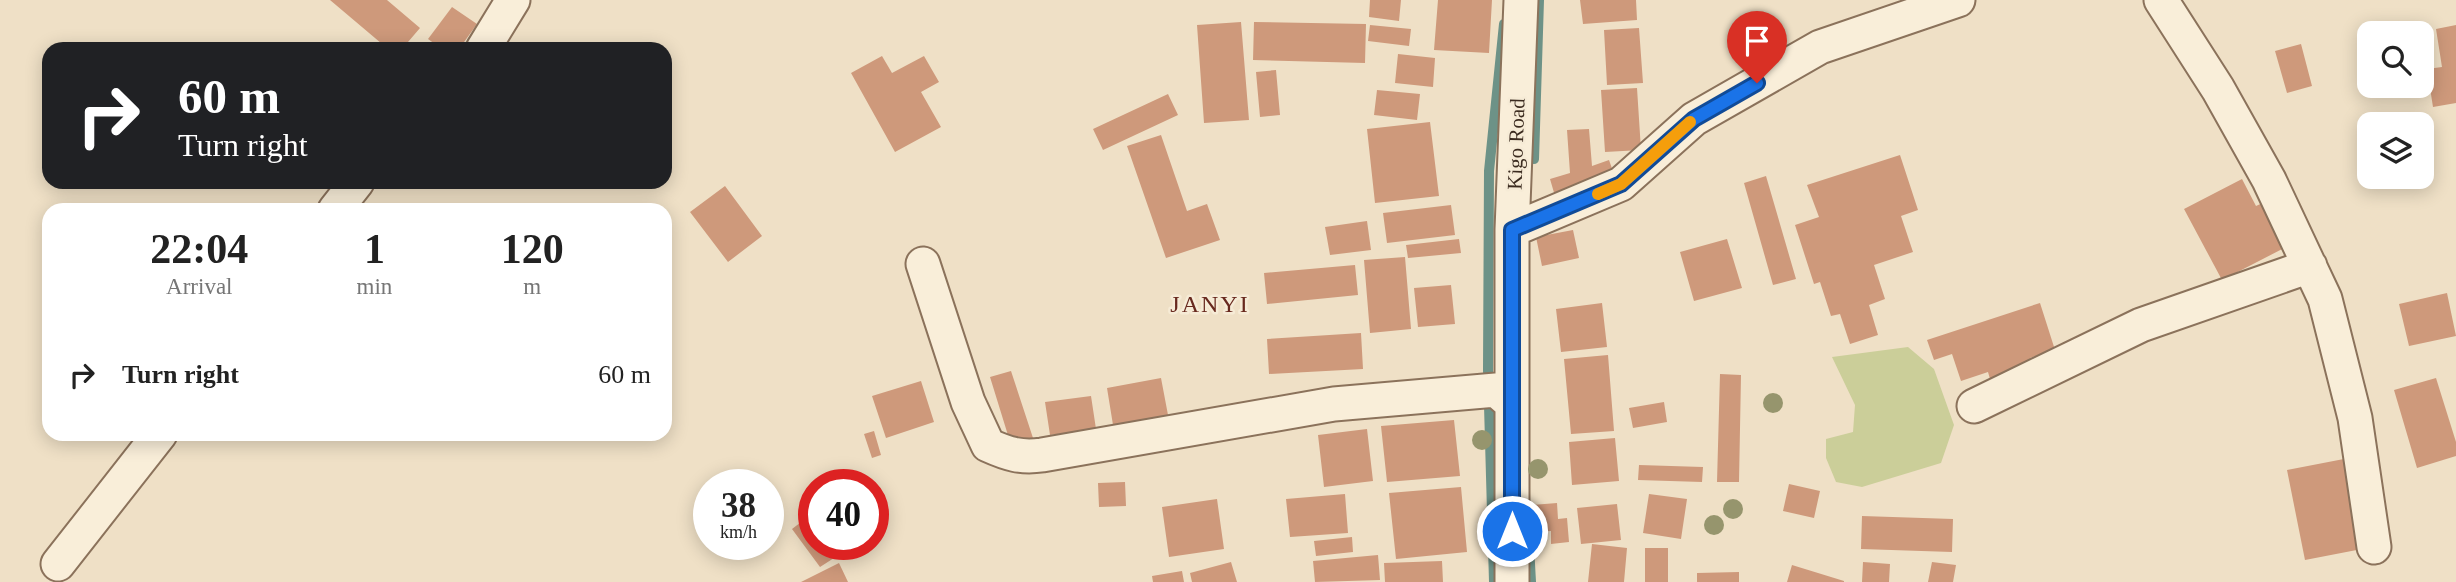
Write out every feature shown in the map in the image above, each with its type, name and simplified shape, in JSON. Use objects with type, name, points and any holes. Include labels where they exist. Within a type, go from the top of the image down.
[{"type":"street","points":[[487,42],[513,0]]},
{"type":"street","name":"Kigo Road","points":[[1512,582],[1512,230],[1521,0]]},
{"type":"street","points":[[1512,230],[1621,184],[1694,119],[1819,47],[1958,0]]},
{"type":"street","points":[[2161,0],[2218,89],[2256,157],[2325,299],[2355,418],[2374,547]]},
{"type":"street","points":[[340,203],[352,189]]},
{"type":"street","points":[[923,264],[968,402],[988,445],[1009,454],[1024,457],[1042,455],[1334,404],[1496,390],[1512,404]]},
{"type":"street","points":[[1974,406],[2141,325],[2310,266]]},
{"type":"street","points":[[58,564],[155,441]]},
{"type":"green space","points":[[1908,347],[1934,369],[1954,425],[1941,463],[1862,487],[1836,482],[1826,458],[1826,439],[1853,432],[1855,405],[1832,357]]},
{"type":"building","points":[[330,0],[387,0],[420,28],[408,42],[380,42]]},
{"type":"building","points":[[1370,0],[1401,0],[1399,21],[1369,17]]},
{"type":"building","points":[[1438,0],[1492,0],[1489,53],[1434,50]]},
{"type":"building","points":[[1580,0],[1636,0],[1637,20],[1583,24]]},
{"type":"building","points":[[452,7],[477,24],[464,42],[432,42],[428,39]]},
{"type":"building","points":[[1241,22],[1249,120],[1204,123],[1197,25]]},
{"type":"building","points":[[1254,22],[1366,24],[1365,63],[1253,60]]},
{"type":"building","points":[[1370,25],[1411,29],[1409,46],[1368,41]]},
{"type":"building","points":[[2456,25],[2456,103],[2433,107],[2434,68],[2442,67],[2436,29]]},
{"type":"building","points":[[1639,28],[1643,83],[1607,85],[1604,30]]},
{"type":"building","points":[[2301,44],[2312,86],[2287,93],[2275,51]]},
{"type":"building","points":[[1398,54],[1435,58],[1433,87],[1395,83]]},
{"type":"building","points":[[882,56],[892,73],[924,56],[939,82],[921,92],[941,127],[895,152],[851,73]]},
{"type":"building","points":[[1276,70],[1280,115],[1260,117],[1256,72]]},
{"type":"building","points":[[1637,88],[1641,150],[1605,152],[1601,90]]},
{"type":"building","points":[[1377,90],[1420,94],[1417,120],[1374,115]]},
{"type":"building","points":[[1168,94],[1178,115],[1103,150],[1093,129]]},
{"type":"building","points":[[1430,122],[1439,196],[1375,203],[1367,129]]},
{"type":"building","points":[[1589,129],[1592,166],[1609,160],[1615,177],[1555,196],[1550,179],[1570,173],[1567,130]]},
{"type":"building","points":[[1161,135],[1187,211],[1207,204],[1220,240],[1166,258],[1127,146]]},
{"type":"building","points":[[1900,155],[1918,210],[1901,216],[1913,252],[1874,265],[1885,299],[1869,305],[1878,335],[1850,344],[1840,314],[1831,316],[1820,282],[1814,284],[1795,225],[1819,217],[1807,185]]},
{"type":"building","points":[[1766,176],[1796,279],[1773,285],[1744,183]]},
{"type":"building","points":[[2242,179],[2256,206],[2269,200],[2292,244],[2222,280],[2184,209]]},
{"type":"building","points":[[725,186],[762,236],[728,262],[690,212]]},
{"type":"building","points":[[1451,205],[1455,235],[1387,243],[1383,213]]},
{"type":"building","points":[[1367,221],[1371,250],[1330,255],[1325,227]]},
{"type":"building","points":[[1573,230],[1579,258],[1542,266],[1536,237]]},
{"type":"building","points":[[1459,239],[1461,253],[1408,258],[1406,245]]},
{"type":"building","points":[[1727,239],[1742,288],[1694,301],[1680,252]]},
{"type":"building","points":[[1405,257],[1411,329],[1370,333],[1364,260]]},
{"type":"building","points":[[1355,265],[1358,295],[1267,304],[1264,273]]},
{"type":"building","points":[[1451,285],[1455,324],[1418,327],[1414,288]]},
{"type":"building","points":[[2447,293],[2456,336],[2409,346],[2399,304]]},
{"type":"building","points":[[1602,303],[1607,347],[1561,352],[1556,309]]},
{"type":"building","points":[[2040,303],[2055,350],[2030,358],[2031,366],[1990,379],[1988,372],[1961,381],[1952,354],[1934,360],[1927,340]]},
{"type":"building","points":[[1361,333],[1363,369],[1269,374],[1267,339]]},
{"type":"building","points":[[1608,355],[1614,431],[1571,434],[1564,359]]},
{"type":"building","points":[[1011,371],[1033,438],[1011,445],[990,377]]},
{"type":"building","points":[[1720,374],[1741,375],[1739,482],[1717,482]]},
{"type":"building","points":[[1161,378],[1168,415],[1113,425],[1107,388]]},
{"type":"building","points":[[2436,378],[2456,442],[2456,456],[2417,468],[2394,390]]},
{"type":"building","points":[[921,381],[934,422],[886,438],[872,396]]},
{"type":"building","points":[[1091,396],[1096,429],[1050,435],[1045,402]]},
{"type":"building","points":[[1664,402],[1667,422],[1633,428],[1629,408]]},
{"type":"building","points":[[1454,420],[1460,476],[1387,482],[1381,426]]},
{"type":"building","points":[[1367,429],[1373,481],[1324,487],[1318,435]]},
{"type":"building","points":[[874,431],[881,455],[872,458],[864,434]]},
{"type":"building","points":[[1615,438],[1619,481],[1572,485],[1569,442]]},
{"type":"building","points":[[2349,458],[2367,548],[2305,560],[2287,470]]},
{"type":"building","points":[[1639,465],[1703,467],[1702,482],[1638,480]]},
{"type":"building","points":[[1125,482],[1126,506],[1099,507],[1098,483]]},
{"type":"building","points":[[1789,484],[1820,491],[1814,518],[1783,511]]},
{"type":"building","points":[[1461,487],[1467,552],[1396,559],[1389,493]]},
{"type":"building","points":[[1345,494],[1348,533],[1290,537],[1286,499]]},
{"type":"building","points":[[1649,494],[1687,499],[1681,539],[1643,533]]},
{"type":"building","points":[[1217,499],[1224,549],[1169,557],[1162,507]]},
{"type":"building","points":[[1557,503],[1558,519],[1567,518],[1569,542],[1551,544],[1551,531],[1534,532],[1532,505]]},
{"type":"building","points":[[1617,504],[1621,540],[1581,544],[1577,508]]},
{"type":"building","points":[[1862,516],[1953,519],[1952,552],[1861,549]]},
{"type":"building","points":[[798,524],[798,537],[792,529]]},
{"type":"building","points":[[1352,537],[1353,552],[1316,556],[1314,541]]},
{"type":"building","points":[[1592,544],[1627,548],[1624,582],[1588,582]]},
{"type":"building","points":[[1645,548],[1668,548],[1668,582],[1645,582]]},
{"type":"building","points":[[1378,555],[1380,580],[1315,582],[1313,561]]},
{"type":"building","points":[[815,560],[831,560],[820,567]]},
{"type":"building","points":[[1442,561],[1443,582],[1385,582],[1384,563]]},
{"type":"building","points":[[1231,562],[1237,582],[1192,582],[1190,573]]},
{"type":"building","points":[[1863,562],[1890,564],[1889,582],[1862,582]]},
{"type":"building","points":[[1932,562],[1956,565],[1953,582],[1928,582]]},
{"type":"building","points":[[839,563],[848,582],[801,582]]},
{"type":"building","points":[[1792,565],[1844,581],[1844,582],[1787,582]]},
{"type":"building","points":[[1182,571],[1184,582],[1153,582],[1152,576]]},
{"type":"building","points":[[1739,572],[1739,582],[1697,582],[1697,573]]},
{"type":"waterway","points":[[1534,159],[1539,0]]},
{"type":"waterway","points":[[1494,582],[1488,370],[1489,171],[1504,24]]},
{"type":"waterway","points":[[1527,509],[1531,582]]},
{"type":"slow traffic","points":[[1598,194],[1621,184],[1690,122]]},
{"type":"district","name":"JANYI","points":[[1210,304]]},
{"type":"route","points":[[1512,531],[1512,230],[1621,184],[1694,119],[1757,83]]}]
